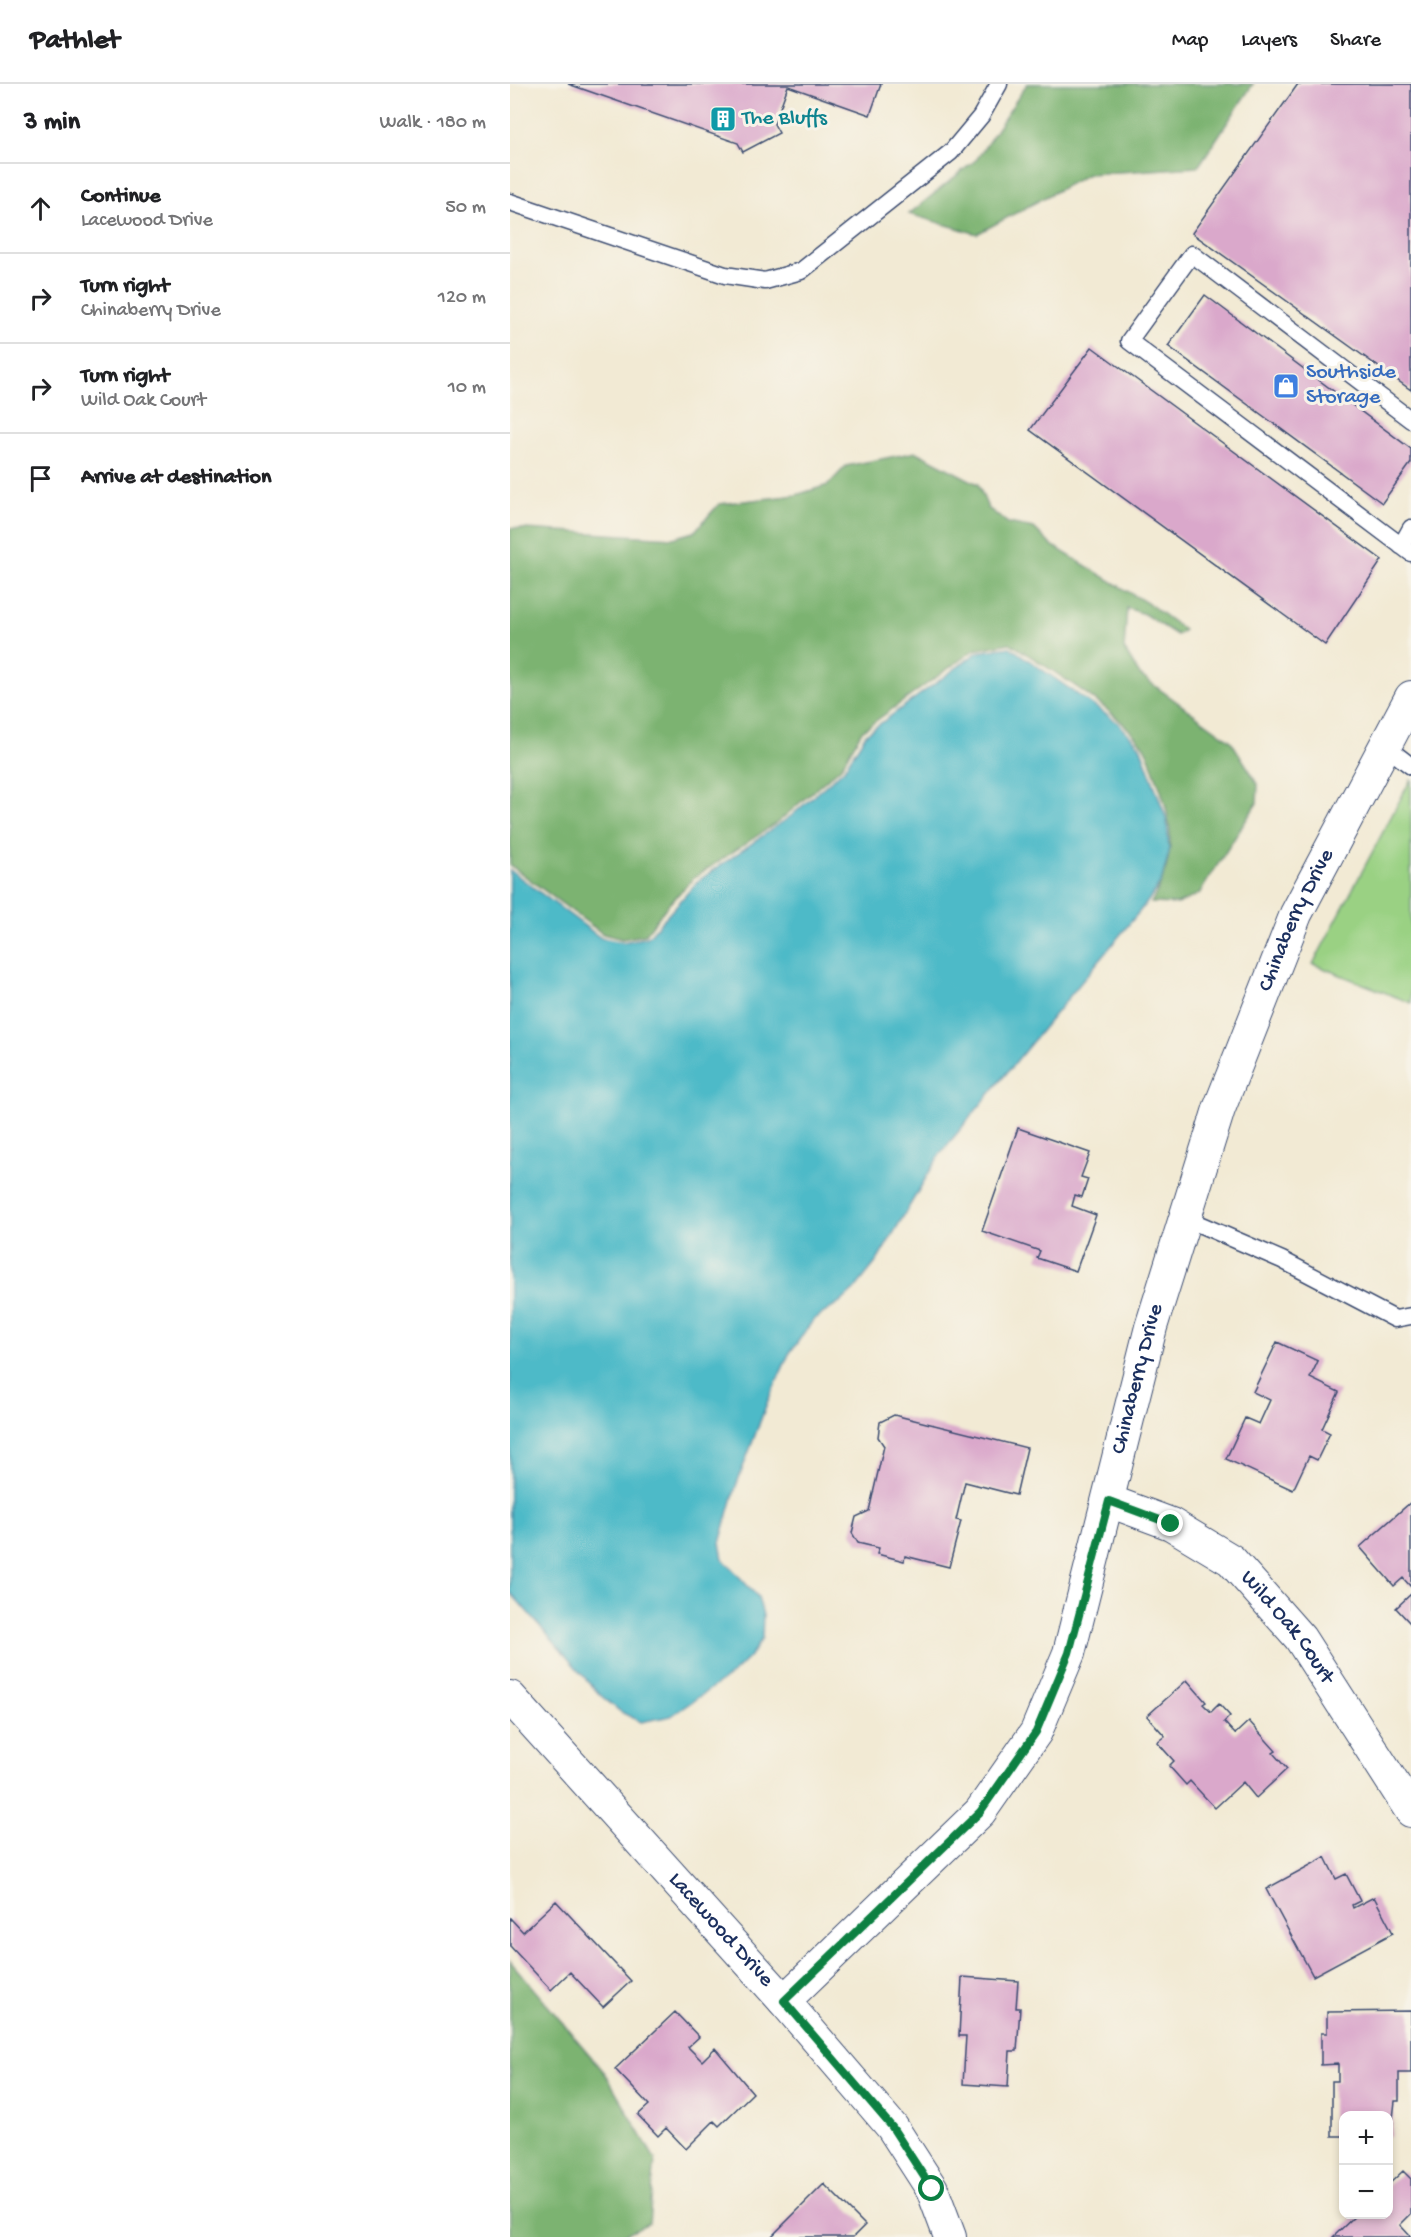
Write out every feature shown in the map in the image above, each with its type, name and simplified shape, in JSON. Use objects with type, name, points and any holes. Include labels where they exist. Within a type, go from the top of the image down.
[{"type":"street","name":"Chinaberry Drive","points":[[784,2001],[980,1812],[1036,1732],[1069,1653],[1151,1327],[1219,1109],[1296,914],[1411,697]]},
{"type":"street","name":"Wild Oak Court","points":[[1109,1501],[1171,1524],[1231,1560],[1300,1638],[1411,1811]]},
{"type":"street","name":"Lacewood Drive","points":[[510,1697],[784,2001],[892,2127],[932,2189],[950,2237]]},
{"type":"lane","points":[[510,202],[726,275],[765,281],[801,271],[951,152],[981,116],[999,84]]},
{"type":"lane","points":[[1411,420],[1192,254],[1129,340],[1406,550],[1411,528]]},
{"type":"lane","points":[[1385,746],[1411,766]]},
{"type":"lane","points":[[1185,1218],[1282,1260],[1395,1319],[1411,1316]]},
{"type":"green space","points":[[1027,84],[1253,84],[1198,167],[1088,174],[977,234],[909,214],[977,159]]},
{"type":"green space","points":[[916,452],[978,484],[988,508],[1008,523],[1034,528],[1050,544],[1152,606],[1184,630],[1177,635],[1144,614],[1127,608],[1124,649],[1140,675],[1231,741],[1258,784],[1257,803],[1199,894],[1178,904],[1151,903],[1166,870],[1170,838],[1166,807],[1143,746],[1114,715],[1061,676],[1010,643],[974,650],[862,731],[841,767],[778,822],[694,878],[667,906],[645,935],[622,939],[603,934],[510,865],[510,528],[673,538],[694,532],[719,504],[796,495],[828,485],[846,466]]},
{"type":"green space","points":[[1411,779],[1411,1003],[1313,964]]},
{"type":"green space","points":[[510,1961],[605,2073],[655,2159],[649,2223],[619,2237],[510,2237]]},
{"type":"water","points":[[1010,647],[1117,722],[1140,746],[1167,820],[1169,853],[1161,882],[1148,901],[940,1154],[877,1261],[854,1290],[840,1303],[814,1319],[789,1354],[767,1403],[736,1486],[720,1543],[723,1559],[758,1597],[763,1615],[762,1638],[751,1655],[732,1674],[671,1716],[641,1722],[621,1712],[600,1695],[510,1592],[510,870],[601,938],[623,942],[648,937],[698,881],[791,816],[844,769],[866,734],[978,652]]},
{"type":"building","name":"The Bluffs","points":[[568,84],[881,84],[870,115],[788,86],[774,124],[779,133],[743,152],[738,143]]},
{"type":"building","points":[[1298,84],[1411,84],[1411,390],[1192,233]]},
{"type":"building","points":[[1205,295],[1411,449],[1411,463],[1382,503],[1168,346]]},
{"type":"building","points":[[1092,347],[1382,560],[1325,645],[1030,430]]},
{"type":"building","points":[[1018,1128],[1090,1153],[1081,1177],[1088,1179],[1082,1197],[1075,1195],[1072,1206],[1096,1215],[1076,1271],[1037,1258],[1040,1251],[982,1231]]},
{"type":"building","points":[[1277,1342],[1318,1361],[1310,1378],[1339,1392],[1322,1429],[1330,1433],[1317,1460],[1309,1456],[1293,1490],[1226,1459],[1245,1418],[1259,1424],[1270,1400],[1253,1392]]},
{"type":"building","points":[[894,1415],[1027,1448],[1016,1495],[965,1482],[956,1520],[961,1521],[949,1567],[905,1556],[904,1561],[877,1554],[879,1548],[858,1543],[852,1533],[856,1517],[869,1511],[884,1446],[878,1437],[880,1422]]},
{"type":"building","points":[[1411,1502],[1411,1587],[1403,1578],[1394,1586],[1360,1547]]},
{"type":"building","points":[[1411,1594],[1411,1624],[1396,1608]]},
{"type":"building","points":[[1187,1680],[1206,1702],[1203,1704],[1211,1712],[1219,1704],[1230,1716],[1224,1722],[1235,1734],[1249,1721],[1276,1751],[1273,1753],[1287,1769],[1256,1798],[1243,1782],[1215,1808],[1190,1781],[1186,1785],[1169,1766],[1174,1761],[1157,1742],[1165,1736],[1147,1716]]},
{"type":"building","points":[[1325,1857],[1336,1879],[1346,1874],[1360,1901],[1352,1905],[1353,1908],[1374,1897],[1393,1933],[1313,1976],[1266,1889]]},
{"type":"building","points":[[556,1901],[631,1981],[603,2007],[570,1972],[551,1990],[510,1946],[510,1918],[523,1932]]},
{"type":"building","points":[[962,1977],[1018,1981],[1016,2008],[1020,2008],[1017,2051],[1010,2051],[1008,2087],[963,2084],[966,2036],[959,2036]]},
{"type":"building","points":[[1411,2011],[1411,2073],[1399,2073],[1399,2101],[1395,2101],[1393,2118],[1393,2111],[1339,2111],[1339,2136],[1332,2136],[1332,2081],[1338,2081],[1338,2064],[1321,2065],[1321,2033],[1327,2033],[1327,2012]]},
{"type":"building","points":[[675,2012],[699,2037],[688,2047],[702,2061],[715,2048],[753,2093],[719,2126],[714,2121],[686,2149],[666,2128],[658,2136],[638,2115],[649,2105],[615,2069]]},
{"type":"building","points":[[1403,2171],[1411,2179],[1411,2214],[1400,2225],[1411,2237],[1333,2237],[1352,2219],[1393,2219],[1393,2180]]},
{"type":"building","points":[[824,2184],[865,2225],[853,2237],[771,2237]]},
{"type":"place","name":"The Bluffs","points":[[723,119]]},
{"type":"place","name":"Southside Storage","points":[[1286,386]]},
{"type":"route","points":[[932,2189],[892,2127],[784,2001],[980,1812],[1036,1732],[1069,1653],[1109,1501],[1171,1524]]}]
